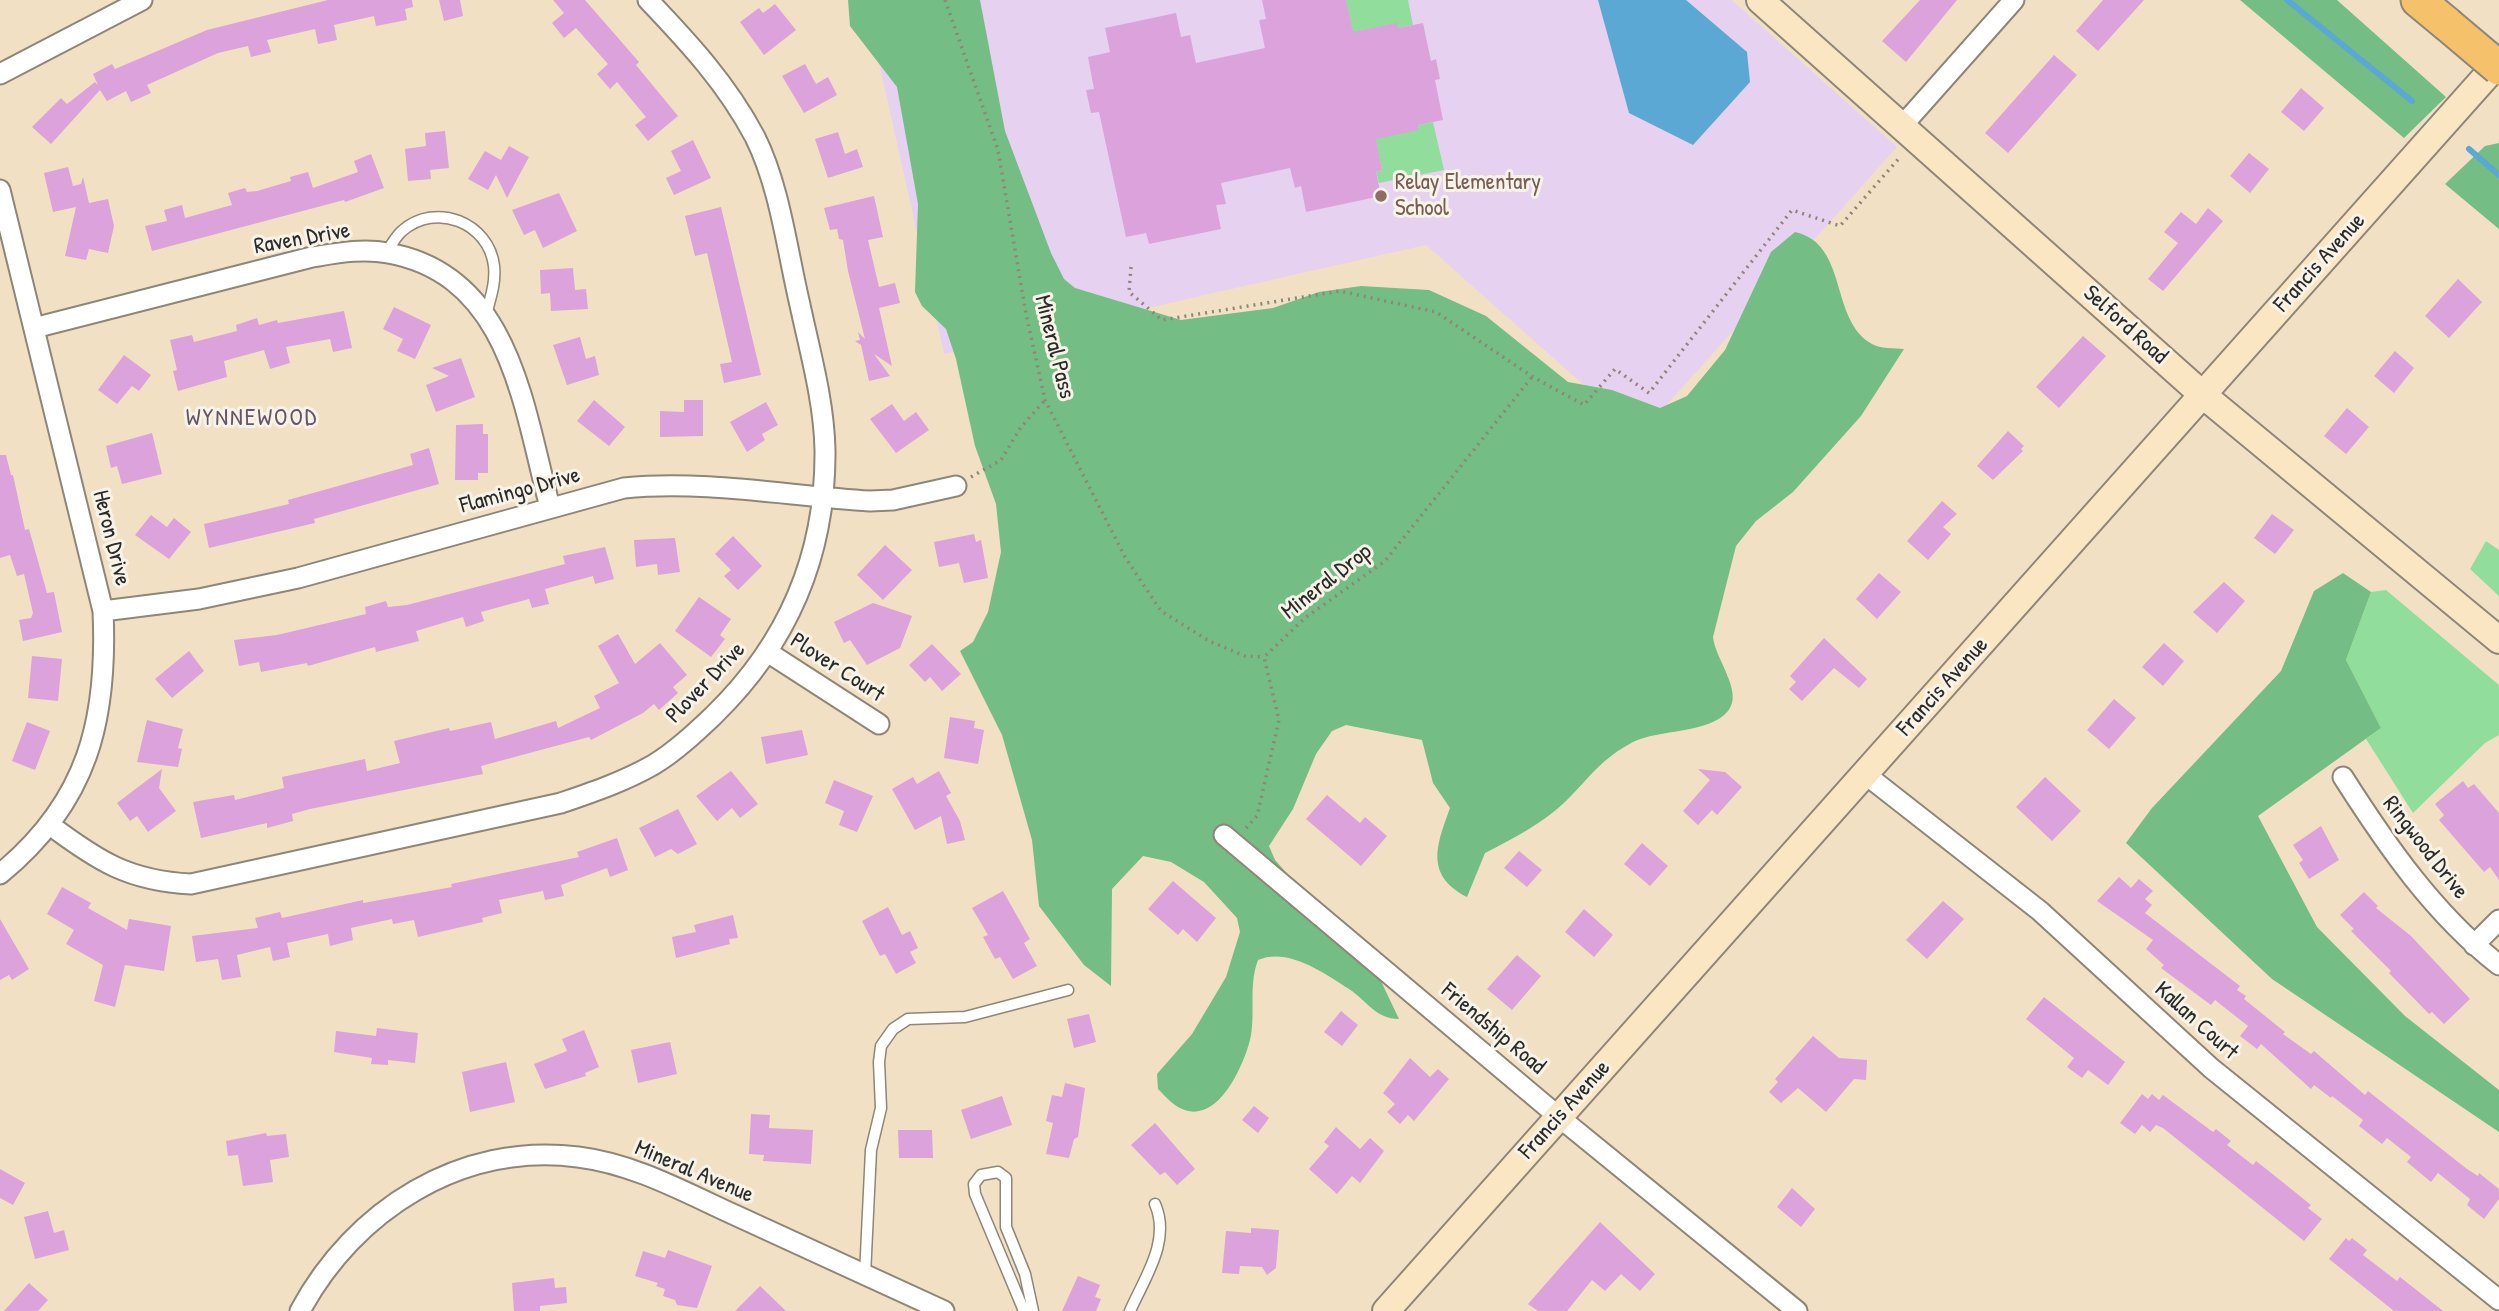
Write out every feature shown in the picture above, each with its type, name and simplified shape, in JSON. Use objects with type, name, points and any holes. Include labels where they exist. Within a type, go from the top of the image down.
[{"type":"highway","points":[[2418,0],[2499,68]]},
{"type":"street","points":[[0,74],[142,0]]},
{"type":"street","name":"Plover Drive","points":[[50,825],[98,860],[129,874],[160,883],[191,884],[561,803],[614,785],[656,763],[697,732],[737,693],[769,653],[797,598],[810,559],[824,498],[825,449],[821,404],[771,181],[756,139],[707,62],[648,0]]},
{"type":"street","name":"Selford Road","points":[[1760,0],[2203,395],[2499,640]]},
{"type":"street","points":[[1909,132],[2014,0]]},
{"type":"street","name":"Francis Avenue","points":[[1386,1311],[2499,62]]},
{"type":"street","name":"Heron Drive","points":[[0,190],[103,611],[103,695],[92,741],[77,781],[50,825],[20,858],[0,874]]},
{"type":"street","name":"Raven Drive","points":[[34,328],[313,257],[350,252],[386,252],[415,260],[444,274],[468,293],[486,315],[511,364],[550,507]]},
{"type":"street","name":"Flamingo Drive","points":[[103,611],[199,599],[285,581],[624,488],[661,484],[824,498],[893,500],[956,486]]},
{"type":"street","name":"Plover Court","points":[[769,653],[879,724]]},
{"type":"street","name":"Kallan Court","points":[[1865,774],[2040,911],[2211,1068],[2499,1300]]},
{"type":"street","name":"Ringwood Drive","points":[[2343,777],[2407,871],[2474,945],[2499,965]]},
{"type":"street","name":"Friendship Road","points":[[1229,839],[1559,1117],[1797,1311]]},
{"type":"street","points":[[2474,945],[2499,920]]},
{"type":"street","name":"Mineral Avenue","points":[[300,1311],[319,1275],[349,1241],[383,1210],[420,1187],[466,1167],[508,1157],[578,1157],[614,1164],[652,1177],[944,1311]]},
{"type":"lane","points":[[386,252],[402,230],[418,222],[436,218],[472,225],[484,239],[494,268],[486,315]]},
{"type":"lane","points":[[865,1275],[871,1150],[881,1108],[878,1062],[881,1046],[893,1029],[908,1019],[965,1017],[1068,990]]},
{"type":"lane","points":[[1024,1311],[975,1194],[974,1184],[981,1175],[998,1172],[1006,1178],[1006,1227],[1025,1275],[1033,1311]]},
{"type":"lane","points":[[1130,1311],[1161,1239],[1162,1220],[1155,1204]]},
{"type":"path","name":"Mineral Pass","points":[[945,0],[998,150],[1026,314],[1045,400],[1125,557],[1161,611],[1209,641],[1245,656],[1264,657]]},
{"type":"path","points":[[1131,267],[1129,292],[1162,320],[1340,290],[1436,312],[1533,377],[1584,405],[1615,369],[1648,393],[1792,210],[1840,226],[1909,132]]},
{"type":"path","name":"Mineral Drop","points":[[1264,657],[1305,618],[1385,561],[1533,377]]},
{"type":"path","points":[[956,486],[1001,460],[1021,427],[1045,400]]},
{"type":"path","points":[[1229,839],[1257,816],[1279,720],[1264,657]]},
{"type":"shaded area","name":"Relay Elementary School","points":[[865,0],[1732,0],[1897,147],[1640,435],[1426,245],[944,354]]},
{"type":"green space","points":[[848,0],[980,0],[1005,131],[1051,253],[1064,279],[1075,288],[1181,320],[1273,308],[1319,292],[1361,286],[1429,290],[1486,316],[1568,382],[1612,390],[1660,408],[1687,396],[1725,350],[1771,252],[1795,232],[1812,239],[1824,251],[1832,266],[1849,318],[1859,333],[1875,346],[1904,349],[1861,416],[1793,492],[1756,521],[1736,546],[1713,637],[1731,685],[1733,695],[1728,711],[1709,724],[1644,738],[1613,755],[1547,817],[1485,853],[1467,897],[1444,879],[1439,869],[1438,846],[1450,808],[1433,783],[1422,740],[1346,725],[1332,731],[1316,754],[1293,809],[1269,846],[1275,860],[1379,977],[1399,1019],[1378,1013],[1349,989],[1305,963],[1281,957],[1258,960],[1253,980],[1252,1030],[1246,1052],[1226,1092],[1216,1103],[1204,1110],[1192,1112],[1175,1105],[1158,1089],[1157,1074],[1192,1034],[1226,977],[1240,932],[1237,918],[1204,882],[1171,862],[1143,856],[1112,889],[1111,986],[1084,965],[1039,906],[1032,840],[1002,735],[960,651],[973,642],[988,612],[1001,552],[996,504],[975,446],[956,359],[946,329],[922,306],[915,292],[918,204],[897,87],[850,26]]},
{"type":"green space","points":[[1339,0],[1408,0],[1413,25],[1398,28],[1350,49],[1352,29],[1346,1]]},
{"type":"green space","points":[[2240,0],[2337,0],[2446,97],[2404,138]]},
{"type":"green space","points":[[1388,120],[1419,130],[1418,125],[1433,122],[1444,170],[1379,183],[1376,172],[1382,170],[1376,141],[1369,142]]},
{"type":"green space","points":[[2499,143],[2499,229],[2445,184],[2485,146]]},
{"type":"green space","points":[[2486,541],[2499,550],[2499,596],[2470,569]]},
{"type":"green space","points":[[2343,573],[2371,592],[2346,660],[2381,728],[2258,816],[2317,927],[2405,1016],[2499,1090],[2499,1132],[2272,979],[2126,843],[2152,808],[2281,671],[2314,591]]},
{"type":"green space","points":[[2386,590],[2499,685],[2499,735],[2485,743],[2413,813],[2366,739],[2381,728],[2346,660],[2371,592]]},
{"type":"water","points":[[1598,0],[1686,0],[1747,52],[1750,82],[1693,145],[1629,113]]},
{"type":"building","points":[[328,0],[412,0],[413,7],[405,9],[407,20],[376,26],[374,16],[334,25],[337,40],[318,44],[315,29],[267,40],[271,52],[251,57],[248,46],[218,53],[147,85],[151,93],[131,102],[126,91],[107,101],[100,90],[51,144],[32,127],[61,98],[67,104],[95,82],[98,85],[93,74],[112,64],[115,69],[207,30]]},
{"type":"building","points":[[439,0],[460,0],[463,16],[444,21]]},
{"type":"building","points":[[553,0],[585,0],[639,62],[636,65],[678,116],[648,141],[635,125],[646,117],[617,82],[610,89],[597,74],[608,64],[576,28],[564,38],[552,23],[564,13]]},
{"type":"building","points":[[1262,0],[1346,0],[1353,32],[1397,23],[1398,28],[1423,23],[1431,61],[1436,59],[1440,79],[1435,80],[1443,120],[1418,125],[1419,130],[1376,139],[1382,170],[1376,172],[1381,196],[1306,212],[1301,186],[1295,188],[1290,168],[1221,183],[1226,204],[1216,205],[1221,229],[1149,244],[1146,233],[1126,237],[1099,112],[1091,113],[1086,90],[1094,89],[1088,57],[1110,52],[1105,28],[1176,13],[1181,37],[1190,35],[1196,63],[1265,48],[1259,20],[1266,19]]},
{"type":"building","points":[[1920,0],[1957,0],[1906,62],[1882,41]]},
{"type":"building","points":[[2103,0],[2144,0],[2098,51],[2076,31]]},
{"type":"building","points":[[775,4],[796,30],[764,55],[740,22],[759,8],[763,13]]},
{"type":"building","points":[[2054,55],[2077,75],[2008,153],[1985,133]]},
{"type":"building","points":[[805,64],[816,84],[828,77],[837,95],[804,113],[782,76]]},
{"type":"building","points":[[2301,88],[2324,108],[2304,131],[2281,112]]},
{"type":"building","points":[[445,131],[449,168],[430,170],[431,179],[408,181],[405,149],[426,146],[425,133]]},
{"type":"building","points":[[838,132],[845,154],[857,149],[863,167],[828,178],[815,139]]},
{"type":"building","points":[[693,140],[711,178],[674,195],[666,178],[681,171],[671,151]]},
{"type":"building","points":[[509,146],[529,157],[507,198],[496,175],[488,190],[468,179],[485,151],[501,160]]},
{"type":"building","points":[[2249,153],[2269,169],[2250,193],[2230,176]]},
{"type":"building","points":[[371,154],[384,188],[345,202],[344,200],[152,251],[145,226],[167,221],[164,210],[182,205],[185,218],[232,205],[228,193],[245,188],[247,192],[257,191],[291,181],[290,177],[308,172],[313,188],[358,172],[354,161]]},
{"type":"building","points":[[68,167],[73,186],[81,184],[83,177],[89,203],[108,199],[114,226],[108,253],[89,249],[86,260],[65,256],[76,207],[53,212],[44,173]]},
{"type":"building","points":[[559,193],[577,231],[543,248],[535,230],[524,235],[512,210]]},
{"type":"building","points":[[874,196],[883,237],[868,240],[879,287],[895,283],[900,303],[879,308],[892,366],[874,354],[890,376],[869,381],[861,345],[855,341],[860,340],[858,332],[865,339],[843,240],[839,239],[837,229],[830,230],[824,208]]},
{"type":"building","points":[[721,207],[761,375],[724,383],[720,364],[732,362],[707,253],[695,256],[685,216]]},
{"type":"building","points":[[2208,208],[2223,221],[2163,291],[2148,279],[2178,243],[2164,232],[2181,212],[2196,224]]},
{"type":"building","points":[[573,268],[575,290],[586,289],[588,309],[551,311],[550,293],[541,294],[540,270]]},
{"type":"building","points":[[2458,279],[2482,302],[2449,338],[2425,316]]},
{"type":"building","points":[[394,307],[431,325],[415,359],[397,351],[403,339],[383,329]]},
{"type":"building","points":[[344,311],[352,348],[333,352],[330,339],[286,347],[290,363],[270,369],[264,350],[224,361],[227,377],[178,391],[173,371],[177,370],[170,340],[192,335],[194,342],[237,331],[236,325],[257,318],[259,325]]},
{"type":"building","points":[[2083,336],[2106,356],[2059,408],[2036,387]]},
{"type":"building","points":[[580,337],[586,359],[595,356],[599,375],[567,385],[553,345]]},
{"type":"building","points":[[2395,351],[2414,368],[2394,393],[2374,376]]},
{"type":"building","points":[[124,355],[151,375],[139,391],[132,386],[117,404],[98,390]]},
{"type":"building","points":[[461,358],[475,397],[436,412],[426,385],[449,376],[432,368]]},
{"type":"building","points":[[594,400],[625,427],[609,446],[577,421]]},
{"type":"building","points":[[684,400],[703,400],[703,436],[660,437],[660,411],[684,412]]},
{"type":"building","points":[[766,402],[778,425],[762,434],[765,440],[747,452],[730,422]]},
{"type":"building","points":[[892,404],[904,421],[916,412],[929,430],[896,453],[870,419]]},
{"type":"building","points":[[2347,408],[2369,427],[2346,454],[2324,436]]},
{"type":"building","points":[[483,424],[483,434],[488,434],[488,473],[478,473],[478,480],[455,480],[456,425]]},
{"type":"building","points":[[2008,431],[2024,446],[2021,449],[2023,451],[1993,480],[1977,466]]},
{"type":"building","points":[[152,433],[162,474],[122,484],[117,466],[111,468],[106,446]]},
{"type":"building","points":[[429,448],[439,484],[314,519],[315,523],[209,548],[204,524],[289,504],[288,500],[413,465],[410,454]]},
{"type":"building","points":[[0,455],[6,455],[13,475],[25,530],[29,529],[47,593],[54,592],[62,632],[23,641],[19,620],[31,618],[33,613],[24,574],[17,576],[10,555],[0,558]]},
{"type":"building","points":[[1942,501],[1957,514],[1943,527],[1951,534],[1928,560],[1907,541]]},
{"type":"building","points":[[2272,514],[2294,530],[2275,554],[2254,538]]},
{"type":"building","points":[[151,515],[167,527],[174,518],[191,532],[169,559],[135,535]]},
{"type":"building","points":[[974,534],[976,542],[981,540],[988,578],[964,583],[959,563],[939,567],[934,542]]},
{"type":"building","points":[[733,536],[762,566],[738,590],[724,576],[731,570],[715,554]]},
{"type":"building","points":[[675,538],[680,572],[658,575],[657,564],[636,567],[634,540]]},
{"type":"building","points":[[885,545],[912,570],[883,600],[857,575]]},
{"type":"building","points":[[605,547],[614,579],[595,584],[593,576],[545,589],[549,604],[532,608],[529,599],[481,612],[484,621],[466,627],[463,617],[416,631],[419,641],[376,652],[375,647],[308,666],[307,663],[261,672],[259,662],[239,666],[234,640],[277,635],[366,614],[365,607],[386,601],[388,607],[407,605],[565,564],[563,556]]},
{"type":"building","points":[[1879,573],[1901,592],[1877,619],[1856,599]]},
{"type":"building","points":[[2224,582],[2245,601],[2217,633],[2193,612]]},
{"type":"building","points":[[699,597],[731,619],[720,635],[725,639],[711,657],[675,631]]},
{"type":"building","points":[[873,603],[912,616],[900,648],[867,665],[850,640],[844,643],[834,622]]},
{"type":"building","points":[[618,634],[635,664],[660,643],[687,675],[673,687],[678,693],[659,710],[654,704],[643,713],[591,740],[589,737],[481,766],[483,774],[310,809],[292,814],[293,821],[267,828],[267,823],[201,838],[193,802],[234,795],[235,800],[284,788],[282,777],[365,759],[367,771],[400,763],[394,741],[449,728],[450,731],[491,722],[495,739],[556,721],[558,728],[600,708],[594,696],[619,683],[598,646]]},
{"type":"building","points":[[1824,638],[1867,679],[1859,688],[1834,668],[1802,701],[1789,689],[1796,682],[1790,676]]},
{"type":"building","points":[[2164,643],[2184,661],[2163,686],[2142,667]]},
{"type":"building","points":[[932,644],[961,674],[942,691],[930,677],[925,682],[909,665]]},
{"type":"building","points":[[189,651],[204,671],[172,698],[155,679]]},
{"type":"building","points":[[32,656],[62,659],[58,701],[28,698]]},
{"type":"building","points":[[2114,699],[2136,718],[2109,749],[2087,730]]},
{"type":"building","points":[[950,717],[975,721],[974,728],[984,730],[978,764],[944,758]]},
{"type":"building","points":[[147,720],[183,729],[178,748],[182,749],[178,767],[137,762]]},
{"type":"building","points":[[27,722],[50,731],[35,770],[12,761]]},
{"type":"building","points":[[802,730],[808,755],[766,764],[761,737]]},
{"type":"building","points":[[162,769],[159,788],[176,811],[148,832],[137,816],[130,821],[117,803]]},
{"type":"building","points":[[1698,769],[1725,772],[1742,787],[1717,815],[1712,810],[1698,825],[1683,811],[1710,780]]},
{"type":"building","points":[[731,771],[758,804],[740,818],[732,808],[717,821],[696,796]]},
{"type":"building","points":[[939,771],[951,793],[946,796],[960,821],[965,840],[947,844],[941,816],[915,830],[892,789],[913,777],[917,784]]},
{"type":"building","points":[[2045,777],[2081,811],[2052,841],[2016,807]]},
{"type":"building","points":[[834,780],[873,796],[857,832],[839,825],[844,811],[825,803]]},
{"type":"building","points":[[2463,781],[2468,788],[2474,784],[2499,813],[2499,880],[2490,867],[2484,872],[2439,820],[2444,815],[2435,804]]},
{"type":"building","points":[[1327,795],[1360,823],[1365,817],[1387,836],[1361,866],[1306,819]]},
{"type":"building","points":[[678,809],[697,844],[678,854],[671,849],[655,857],[639,828]]},
{"type":"building","points":[[2321,826],[2339,860],[2309,879],[2299,863],[2303,860],[2293,845]]},
{"type":"building","points":[[617,838],[628,870],[610,877],[607,868],[561,885],[564,896],[545,900],[543,891],[499,900],[502,913],[482,918],[483,922],[418,937],[414,920],[393,924],[392,919],[351,928],[353,940],[330,946],[328,934],[287,943],[290,957],[273,961],[270,947],[237,955],[241,977],[222,980],[218,959],[196,962],[192,936],[258,928],[255,918],[280,912],[282,918],[363,900],[363,903],[452,887],[451,884],[579,857],[577,852]]},
{"type":"building","points":[[1642,843],[1668,866],[1650,886],[1624,864]]},
{"type":"building","points":[[1519,851],[1542,870],[1527,887],[1504,868]]},
{"type":"building","points":[[2119,877],[2131,888],[2139,879],[2153,891],[2145,899],[2152,905],[2145,913],[2240,986],[2237,990],[2246,996],[2244,999],[2285,1032],[2283,1034],[2311,1054],[2314,1051],[2365,1095],[2368,1091],[2467,1169],[2478,1176],[2479,1173],[2499,1189],[2499,1199],[2484,1219],[2467,1205],[2470,1199],[2438,1173],[2431,1182],[2407,1162],[2411,1157],[2387,1138],[2382,1144],[2359,1126],[2363,1120],[2332,1096],[2331,1098],[2314,1085],[2311,1089],[2261,1044],[2257,1049],[2240,1036],[2248,1026],[2215,1000],[2211,1005],[2161,968],[2164,965],[2146,949],[2153,940],[2097,901]]},
{"type":"building","points":[[1173,881],[1216,918],[1197,942],[1183,929],[1178,935],[1148,909]]},
{"type":"building","points":[[62,887],[91,903],[88,908],[127,930],[129,919],[171,926],[164,971],[125,965],[115,1007],[94,1001],[103,965],[66,944],[74,930],[47,914]]},
{"type":"building","points":[[1003,891],[1030,939],[1024,943],[1037,966],[1013,979],[1000,957],[995,959],[983,937],[988,935],[972,908]]},
{"type":"building","points":[[2364,892],[2378,906],[2376,908],[2411,936],[2470,999],[2444,1024],[2432,1012],[2429,1014],[2389,973],[2391,971],[2351,931],[2354,929],[2340,915]]},
{"type":"building","points":[[1943,901],[1964,919],[1927,959],[1906,940]]},
{"type":"building","points":[[888,907],[902,935],[910,931],[918,948],[910,952],[916,963],[896,974],[885,954],[880,956],[862,921]]},
{"type":"building","points":[[1584,909],[1613,935],[1594,957],[1565,932]]},
{"type":"building","points":[[733,915],[738,938],[729,939],[730,944],[676,958],[672,937],[696,932],[694,925]]},
{"type":"building","points":[[0,919],[29,969],[12,980],[9,975],[0,980]]},
{"type":"building","points":[[1517,955],[1541,976],[1512,1010],[1487,989]]},
{"type":"building","points":[[2044,997],[2125,1062],[2108,1085],[2088,1070],[2082,1078],[2067,1067],[2074,1058],[2026,1019]]},
{"type":"building","points":[[1341,1011],[1358,1025],[1342,1046],[1324,1032]]},
{"type":"building","points":[[1089,1014],[1096,1042],[1074,1048],[1067,1019]]},
{"type":"building","points":[[377,1028],[418,1033],[415,1063],[388,1060],[388,1065],[371,1064],[372,1058],[334,1052],[336,1031],[376,1036]]},
{"type":"building","points":[[584,1030],[599,1067],[585,1073],[586,1076],[545,1089],[534,1064],[567,1051],[562,1039]]},
{"type":"building","points":[[1813,1036],[1839,1058],[1867,1060],[1866,1080],[1854,1079],[1826,1112],[1798,1088],[1781,1103],[1769,1092],[1778,1082],[1775,1079]]},
{"type":"building","points":[[670,1042],[677,1074],[638,1083],[631,1050]]},
{"type":"building","points":[[1410,1058],[1430,1077],[1438,1069],[1449,1079],[1414,1121],[1408,1115],[1400,1124],[1387,1112],[1395,1104],[1383,1093]]},
{"type":"building","points":[[506,1062],[515,1102],[470,1112],[462,1072]]},
{"type":"building","points":[[1065,1083],[1085,1088],[1078,1137],[1074,1139],[1069,1158],[1046,1154],[1053,1123],[1046,1121],[1052,1095],[1062,1097]]},
{"type":"building","points":[[2142,1094],[2148,1099],[2152,1094],[2159,1100],[2163,1095],[2213,1132],[2216,1129],[2231,1141],[2227,1145],[2253,1165],[2256,1161],[2311,1205],[2308,1208],[2322,1219],[2304,1241],[2163,1128],[2156,1125],[2150,1132],[2142,1125],[2135,1134],[2120,1123]]},
{"type":"building","points":[[1002,1096],[1012,1125],[971,1139],[961,1110]]},
{"type":"building","points":[[1254,1106],[1269,1118],[1258,1133],[1242,1120]]},
{"type":"building","points":[[751,1114],[770,1115],[769,1128],[813,1130],[811,1164],[763,1161],[764,1155],[749,1154]]},
{"type":"building","points":[[1155,1123],[1195,1169],[1177,1185],[1165,1172],[1160,1175],[1131,1145]]},
{"type":"building","points":[[1336,1127],[1360,1149],[1370,1138],[1384,1151],[1360,1183],[1352,1176],[1337,1194],[1309,1169],[1329,1146],[1324,1142]]},
{"type":"building","points":[[898,1130],[932,1130],[933,1158],[899,1158]]},
{"type":"building","points":[[266,1133],[267,1136],[286,1134],[289,1157],[270,1160],[273,1182],[243,1186],[238,1155],[228,1156],[226,1141]]},
{"type":"building","points":[[0,1169],[25,1183],[13,1205],[0,1198]]},
{"type":"building","points":[[1792,1188],[1815,1209],[1801,1227],[1777,1207]]},
{"type":"building","points":[[48,1211],[54,1233],[64,1230],[69,1250],[35,1259],[24,1217]]},
{"type":"building","points":[[1600,1222],[1655,1274],[1640,1291],[1621,1274],[1605,1291],[1592,1280],[1567,1311],[1538,1311],[1528,1304]]},
{"type":"building","points":[[1251,1228],[1279,1230],[1276,1268],[1267,1275],[1262,1267],[1240,1266],[1239,1274],[1222,1273],[1226,1231],[1251,1233]]},
{"type":"building","points":[[2346,1238],[2349,1241],[2352,1238],[2367,1250],[2363,1255],[2397,1281],[2400,1277],[2443,1311],[2394,1311],[2329,1259]]},
{"type":"building","points":[[668,1250],[712,1266],[697,1308],[677,1305],[675,1300],[663,1296],[665,1289],[656,1286],[658,1283],[635,1276],[643,1251],[665,1258]]},
{"type":"building","points":[[1078,1276],[1100,1285],[1095,1297],[1101,1299],[1096,1311],[1062,1311]]},
{"type":"building","points":[[554,1278],[555,1288],[566,1287],[567,1303],[540,1306],[540,1311],[514,1311],[512,1283]]},
{"type":"building","points":[[29,1283],[48,1300],[38,1311],[4,1311]]},
{"type":"building","points":[[760,1286],[786,1311],[735,1311]]},
{"type":"waterway","points":[[2287,0],[2412,101]]},
{"type":"waterway","points":[[2469,149],[2499,175]]},
{"type":"place","name":"Relay Elementary School","points":[[1381,196]]},
{"type":"district","name":"WYNNEWOOD","points":[[252,419]]}]
